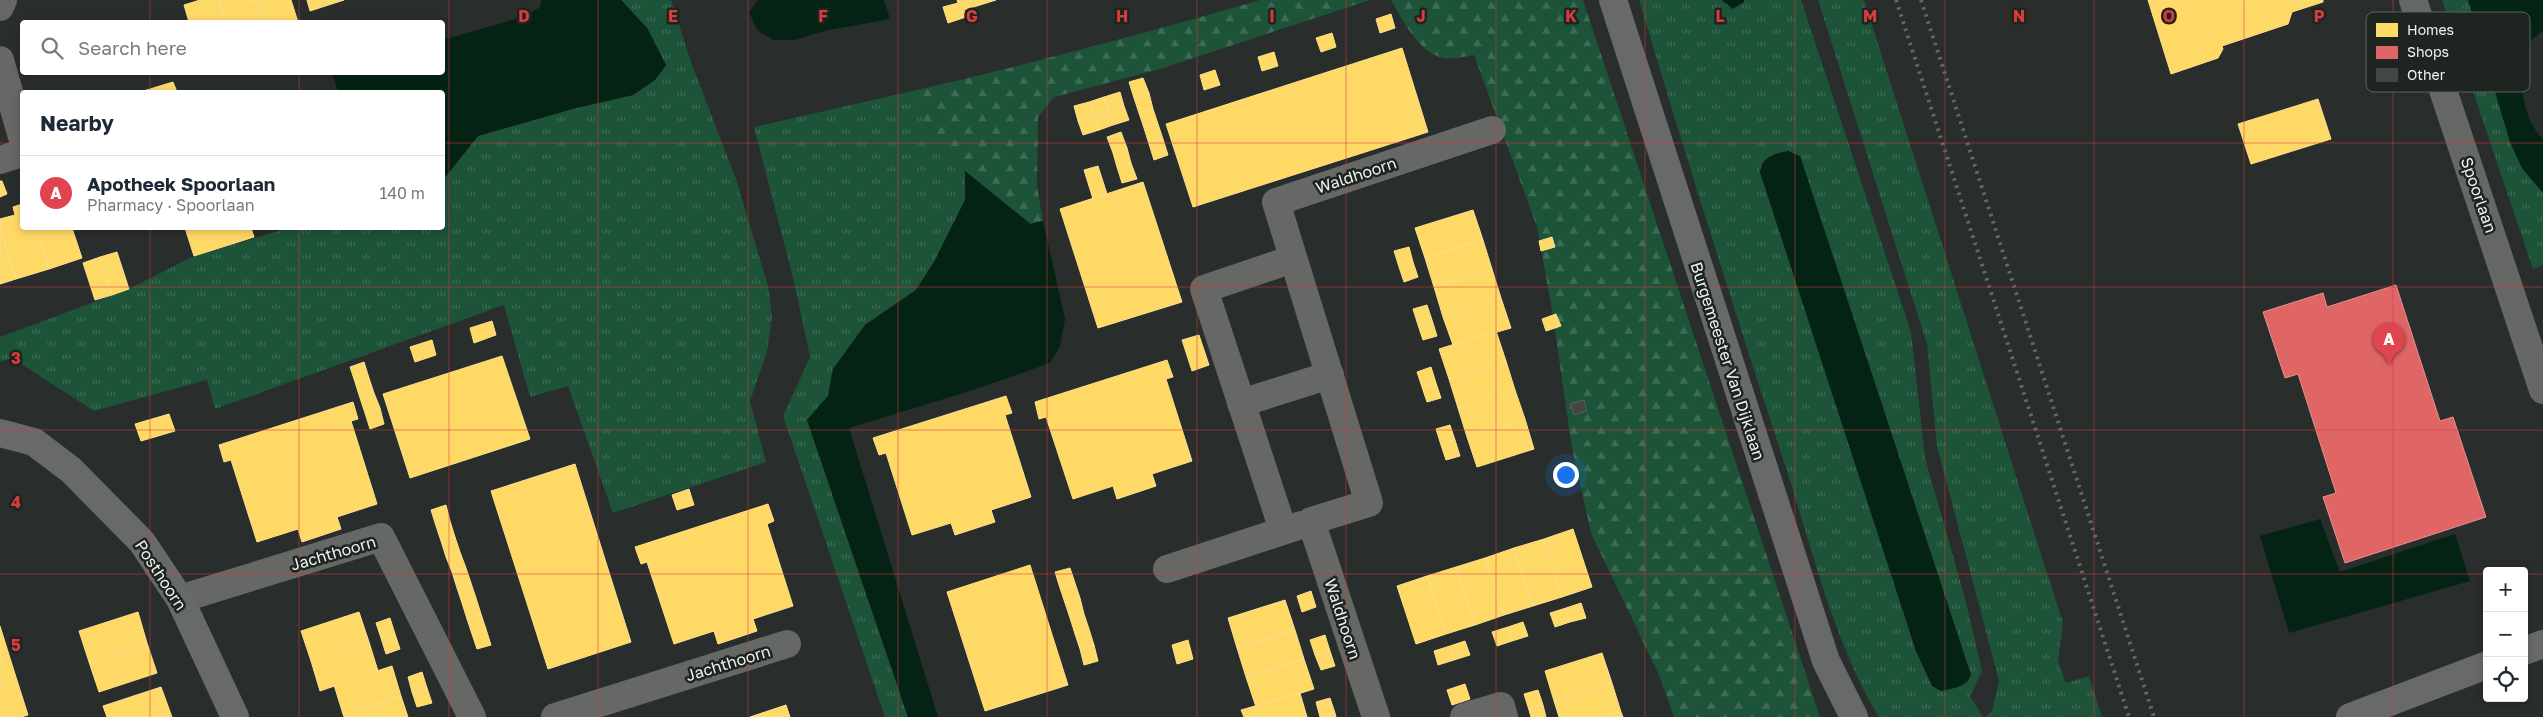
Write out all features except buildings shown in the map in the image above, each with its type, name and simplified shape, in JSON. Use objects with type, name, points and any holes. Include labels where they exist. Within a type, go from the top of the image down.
[{"type":"street","points":[[0,7],[3,0]]},
{"type":"street","name":"Burgemeester Van Dijklaan","points":[[1613,0],[1826,661],[1854,717]]},
{"type":"street","name":"Spoorlaan","points":[[2413,0],[2417,12]]},
{"type":"street","points":[[0,60],[20,130]]},
{"type":"street","name":"Spoorlaan","points":[[2444,92],[2543,390]]},
{"type":"street","name":"Waldhoorn","points":[[1167,569],[1369,503],[1276,202],[1492,130]]},
{"type":"street","points":[[0,160],[20,153]]},
{"type":"street","points":[[1283,530],[1204,289],[1293,259]]},
{"type":"street","points":[[1241,403],[1330,375]]},
{"type":"street","name":"Posthoorn","points":[[0,433],[34,442],[71,470],[142,542],[180,599],[235,717]]},
{"type":"street","name":"Waldhoorn","points":[[1311,521],[1376,717]]},
{"type":"street","name":"Jachthoorn","points":[[180,599],[381,537],[472,717]]},
{"type":"street","name":"Jachthoorn","points":[[555,717],[787,644]]},
{"type":"street","points":[[2528,650],[2543,644]]},
{"type":"street","points":[[2350,717],[2483,667]]},
{"type":"street","points":[[1464,717],[1501,706],[1504,717]]},
{"type":"green space","points":[[621,0],[671,0],[691,62],[736,179],[768,286],[772,317],[767,352],[750,401],[766,462],[613,513],[568,386],[530,397],[504,305],[215,409],[207,380],[94,411],[12,358],[0,362],[0,337],[129,289],[194,256],[282,230],[445,230],[445,177],[478,136],[576,108],[633,95],[655,80],[666,65],[647,28]]},
{"type":"green space","points":[[1260,0],[1370,0],[1160,69],[1054,97],[1038,117],[1037,186],[1043,221],[1031,224],[965,171],[935,137],[908,92],[1084,49]]},
{"type":"green space","points":[[1391,0],[1583,0],[1820,717],[1674,717],[1659,675],[1591,533],[1572,448],[1551,304],[1537,227],[1474,55],[1443,58],[1434,55],[1412,34]]},
{"type":"green space","points":[[1639,0],[1722,0],[1723,3],[1744,2],[1744,0],[1801,0],[1911,332],[1925,458],[1965,598],[1982,671],[1970,696],[1983,717],[1879,717],[1864,690],[1837,628],[1815,563]],"holes":[[[1775,154],[1800,156],[1971,675],[1967,683],[1932,686],[1916,651],[1760,172],[1762,163]]]},
{"type":"green space","points":[[1818,0],[1864,0],[2063,623],[2058,662],[2066,683],[2089,676],[2102,717],[1985,717],[1992,711],[1999,681],[1937,446],[1927,344]]},
{"type":"green space","points":[[2442,0],[2468,0],[2472,12],[2446,12]]},
{"type":"green space","points":[[908,92],[935,137],[965,171],[965,200],[934,262],[916,290],[865,325],[833,369],[828,396],[807,420],[908,717],[885,717],[783,416],[810,357],[794,282],[754,127]]},
{"type":"green space","points":[[2473,92],[2495,92],[2510,142],[2522,168],[2543,193],[2543,265],[2533,269]]},
{"type":"shaded area","points":[[542,0],[621,0],[647,28],[666,65],[655,80],[633,95],[576,108],[478,136],[445,177],[445,90],[337,90],[333,75],[445,75],[445,39],[522,17],[539,8]]},
{"type":"shaded area","points":[[758,0],[884,0],[890,19],[824,31],[795,40],[773,40],[757,30],[749,12]]},
{"type":"shaded area","points":[[1722,0],[1744,0],[1744,2],[1733,9]]},
{"type":"shaded area","points":[[2468,0],[2543,0],[2543,31],[2530,42],[2530,12],[2472,12]]},
{"type":"shaded area","points":[[2495,92],[2523,92],[2530,120],[2543,139],[2543,193],[2522,168],[2510,142]]},
{"type":"shaded area","points":[[1788,151],[1800,156],[1971,675],[1966,683],[1955,688],[1941,691],[1932,686],[1916,651],[1760,172],[1766,159]]},
{"type":"shaded area","points":[[965,171],[1030,224],[1043,221],[1065,319],[1060,346],[1050,363],[973,390],[849,428],[938,717],[908,717],[807,420],[828,396],[833,369],[865,325],[916,290],[934,262],[965,200]]},
{"type":"shaded area","points":[[2320,519],[2340,572],[2455,534],[2470,581],[2289,633],[2260,536]]},
{"type":"railway","points":[[1896,0],[2129,717]]},
{"type":"railway","points":[[1921,0],[2154,717]]},
{"type":"place","name":"Apotheek Spoorlaan","points":[[2389,364]]}]
